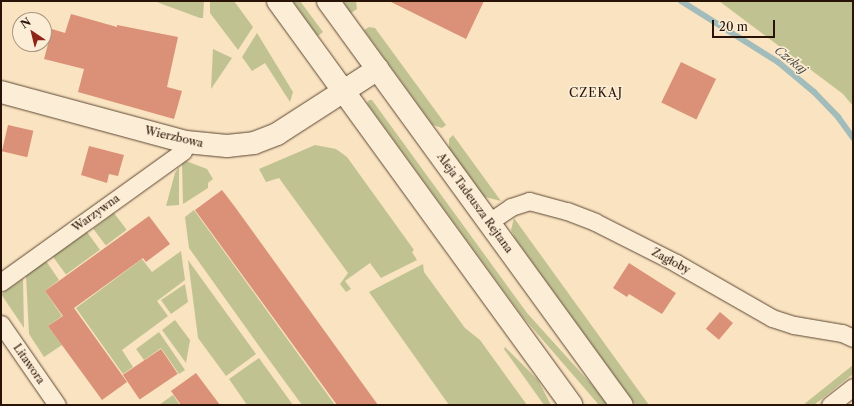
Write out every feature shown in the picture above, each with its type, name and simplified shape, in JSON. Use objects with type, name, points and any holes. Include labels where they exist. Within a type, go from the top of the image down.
[{"type":"main road","points":[[278,1],[571,405]]},
{"type":"main road","name":"Aleja Tadeusza Rejtana","points":[[328,1],[622,405]]},
{"type":"main road","name":"Wierzbowa","points":[[1,92],[186,142],[227,146],[266,139],[344,93],[378,69]]},
{"type":"street","name":"Warzywna","points":[[1,282],[183,151],[186,142]]},
{"type":"street","name":"Zagłoby","points":[[489,222],[511,207],[529,201],[567,211],[595,222],[676,263],[772,318],[794,325],[842,333],[853,338]]},
{"type":"street","name":"Litawora","points":[[1,324],[57,405]]},
{"type":"street","points":[[830,405],[853,387]]},
{"type":"green space","points":[[154,1],[204,1],[203,18],[200,18]]},
{"type":"green space","points":[[210,1],[234,1],[253,27],[238,50],[210,13]]},
{"type":"green space","points":[[293,1],[300,1],[323,32],[318,36]]},
{"type":"green space","points":[[343,1],[356,1],[357,9],[351,13]]},
{"type":"green space","points":[[719,1],[853,1],[853,106],[843,94]]},
{"type":"green space","points":[[369,27],[375,28],[446,125],[442,128],[433,125],[364,30]]},
{"type":"green space","points":[[257,33],[293,92],[290,102],[265,63],[252,71],[242,57]]},
{"type":"green space","points":[[213,49],[232,58],[211,89]]},
{"type":"green space","points":[[369,100],[372,100],[527,313],[593,386],[607,405],[599,405],[522,316],[367,103]]},
{"type":"green space","points":[[453,135],[501,201],[485,197],[449,148],[449,139]]},
{"type":"green space","points":[[315,145],[336,149],[347,157],[414,250],[412,252],[417,260],[381,278],[370,263],[345,281],[351,289],[346,292],[340,284],[348,273],[279,178],[266,182],[259,169]]},
{"type":"green space","points":[[186,161],[207,169],[213,179],[208,183],[208,188],[183,204],[182,164]]},
{"type":"green space","points":[[179,167],[179,205],[166,206],[175,173]]},
{"type":"green space","points":[[194,210],[335,405],[302,405],[264,353],[189,248],[185,217]]},
{"type":"green space","points":[[114,213],[127,230],[106,245],[93,229]]},
{"type":"green space","points":[[514,218],[649,405],[636,405],[515,238],[511,230]]},
{"type":"green space","points":[[87,232],[100,250],[66,274],[53,257]]},
{"type":"green space","points":[[181,251],[185,280],[157,301],[168,316],[122,350],[133,367],[123,374],[76,308],[142,259],[152,272]]},
{"type":"green space","points":[[188,260],[256,354],[226,376],[198,338]]},
{"type":"green space","points":[[46,261],[59,280],[45,291],[62,316],[48,326],[62,345],[44,357],[29,334],[26,276]]},
{"type":"green space","points":[[423,264],[424,272],[465,328],[480,340],[527,405],[449,405],[369,292]]},
{"type":"green space","points":[[23,279],[24,328],[1,294]]},
{"type":"green space","points":[[185,284],[188,302],[171,314],[161,300]]},
{"type":"green space","points":[[175,320],[190,340],[186,363],[162,330]]},
{"type":"green space","points":[[159,332],[185,370],[179,374],[161,348],[144,360],[136,349]]},
{"type":"green space","points":[[505,347],[538,380],[551,405],[544,405],[504,349]]},
{"type":"green space","points":[[259,358],[293,405],[247,405],[229,379]]},
{"type":"green space","points":[[853,365],[853,374],[814,405],[803,405]]},
{"type":"green space","points":[[173,395],[180,405],[159,405]]},
{"type":"building","points":[[389,1],[484,1],[466,39]]},
{"type":"building","points":[[71,14],[117,27],[117,25],[178,37],[167,87],[182,91],[174,119],[78,92],[84,69],[44,59],[46,52],[52,52],[52,29],[65,33]]},
{"type":"building","points":[[681,62],[716,79],[696,120],[661,102]]},
{"type":"building","points":[[8,125],[33,131],[27,157],[2,151]]},
{"type":"building","points":[[89,146],[124,155],[118,176],[109,174],[107,183],[81,175]]},
{"type":"building","points":[[222,190],[378,405],[337,405],[195,210]]},
{"type":"building","points":[[149,216],[170,244],[146,262],[143,258],[74,308],[127,382],[102,400],[48,326],[63,316],[45,291]]},
{"type":"building","points":[[629,263],[676,293],[662,314],[629,294],[627,297],[613,288]]},
{"type":"building","points":[[720,312],[733,323],[719,340],[706,329]]},
{"type":"building","points":[[161,349],[178,374],[140,400],[123,375]]},
{"type":"building","points":[[196,373],[220,405],[181,405],[171,391]]},
{"type":"waterway","name":"Czekaj","points":[[681,1],[778,62],[814,92],[838,117],[853,138]]},
{"type":"district","name":"CZEKAJ","points":[[596,93]]}]
